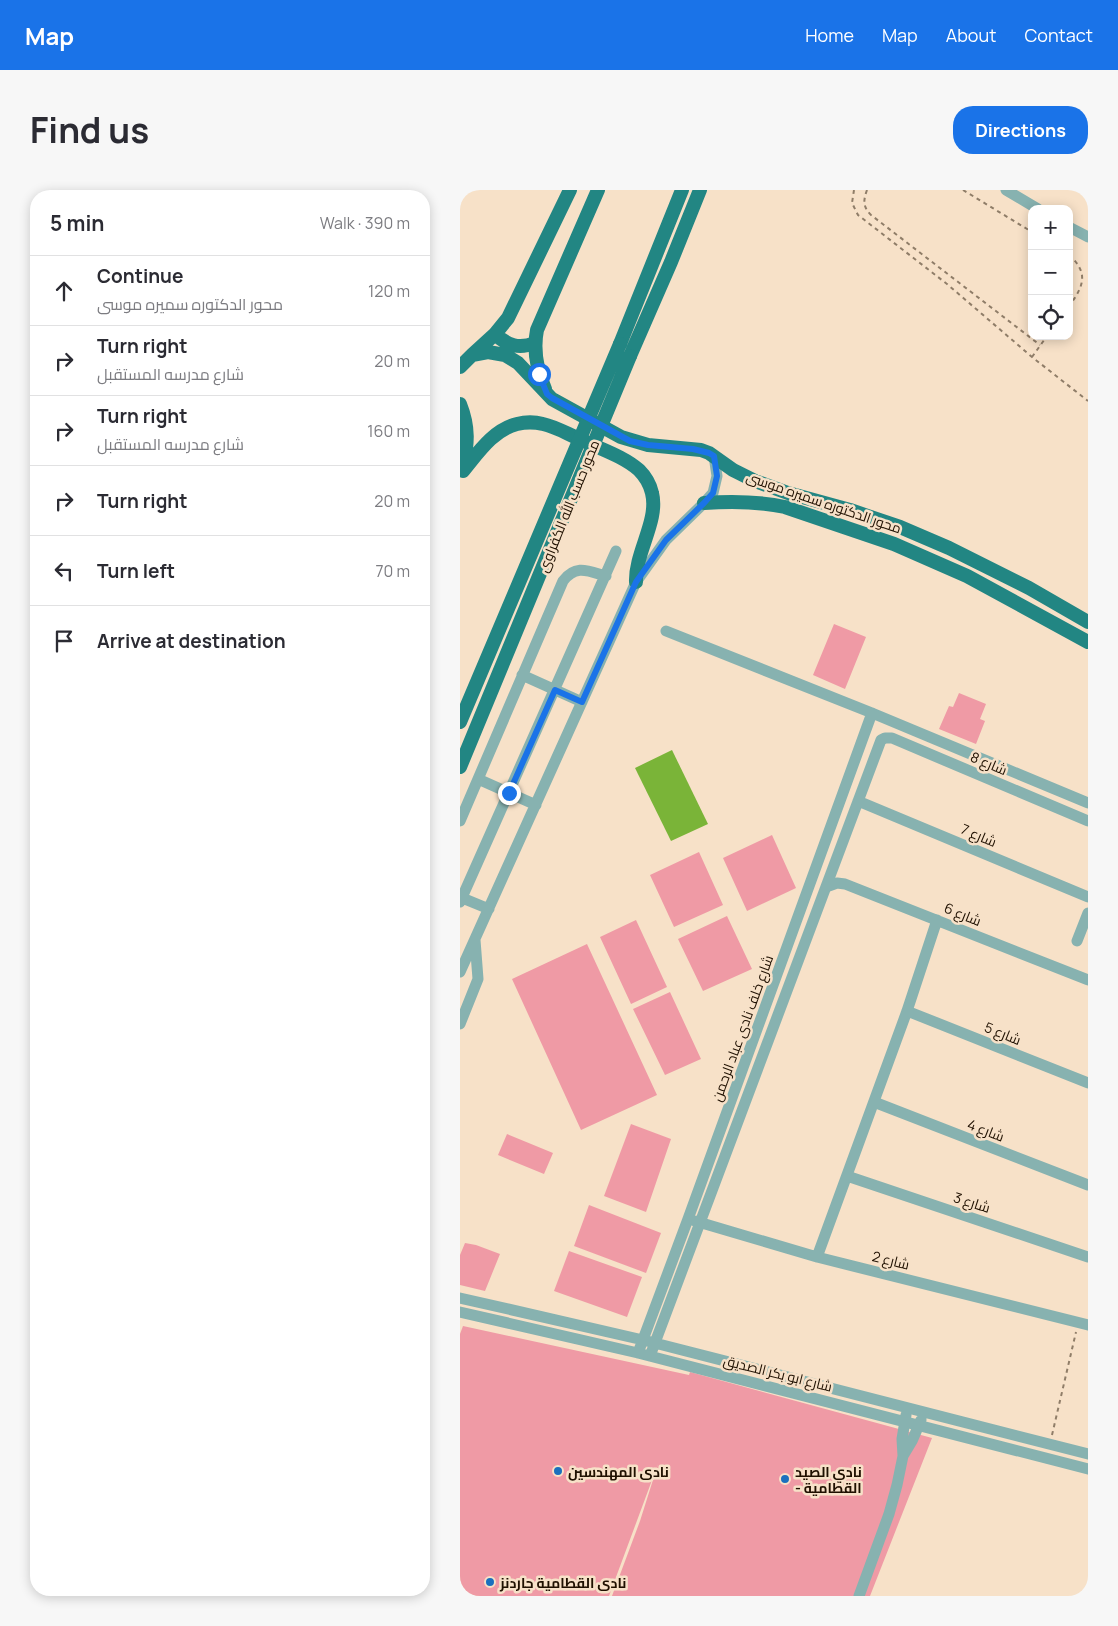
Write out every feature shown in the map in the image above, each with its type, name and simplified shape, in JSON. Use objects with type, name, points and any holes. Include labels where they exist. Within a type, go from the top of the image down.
[{"type":"main road","points":[[460,367],[496,334],[508,318],[570,190]]},
{"type":"main road","points":[[547,394],[539,374],[535,342],[537,330],[598,190]]},
{"type":"main road","name":"محور حسب الله الكفراوى","points":[[460,722],[620,344],[682,190]]},
{"type":"main road","name":"محور حسب الله الكفراوى","points":[[460,767],[700,190]]},
{"type":"main road","points":[[496,334],[503,342],[514,346],[525,346],[535,342]]},
{"type":"main road","name":"محور الدكتوره سميره موسى","points":[[472,355],[495,353],[511,358],[558,403],[630,441],[648,445],[693,449],[709,453],[742,475],[761,483],[900,527],[949,548],[1012,579],[1088,622]]},
{"type":"main road","points":[[460,404],[466,420],[468,435],[462,475]]},
{"type":"main road","points":[[462,475],[488,442],[501,431],[516,424],[534,422],[550,426],[630,464],[644,475],[652,492],[653,502],[650,521],[636,566],[636,582]]},
{"type":"main road","name":"محور الدكتوره سميره موسى","points":[[704,503],[741,501],[785,507],[894,544],[967,576],[1088,642]]},
{"type":"street","points":[[1006,190],[1031,205]]},
{"type":"street","points":[[1073,229],[1086,237]]},
{"type":"street","points":[[460,972],[636,582],[666,540],[713,493],[717,481],[714,456]]},
{"type":"street","points":[[489,909],[461,899],[616,551]]},
{"type":"street","points":[[460,821],[563,581],[568,574],[580,570],[606,576]]},
{"type":"street","points":[[666,631],[872,713],[1088,803]]},
{"type":"street","points":[[522,675],[582,702]]},
{"type":"street","name":"شارع خلف نادى عباد الرحمن","points":[[638,1353],[872,713]]},
{"type":"street","name":"شارع 8","points":[[880,743],[884,738],[892,738],[1088,821]]},
{"type":"street","name":"شارع خلف نادى عباد الرحمن","points":[[650,1356],[880,743]]},
{"type":"street","points":[[478,779],[536,805]]},
{"type":"street","name":"شارع 7","points":[[858,801],[1088,897]]},
{"type":"street","points":[[815,873],[827,883]]},
{"type":"street","name":"شارع 6","points":[[827,883],[842,883],[1088,980]]},
{"type":"street","points":[[1077,941],[1088,913]]},
{"type":"street","points":[[817,1257],[908,1011],[937,920]]},
{"type":"street","points":[[460,1024],[478,979],[475,938]]},
{"type":"street","name":"شارع 5","points":[[908,1011],[1088,1083]]},
{"type":"street","name":"شارع 4","points":[[874,1102],[1088,1185]]},
{"type":"street","name":"شارع 3","points":[[847,1176],[1088,1257]]},
{"type":"street","name":"شارع 2","points":[[688,1219],[817,1257],[1083,1324]]},
{"type":"street","name":"شارع ابو بكر الصديق","points":[[460,1298],[643,1340],[1088,1454]]},
{"type":"street","name":"شارع ابو بكر الصديق","points":[[460,1312],[638,1353],[1088,1468]]},
{"type":"street","points":[[903,1456],[902,1439],[908,1408]]},
{"type":"street","points":[[859,1596],[889,1514],[903,1456],[920,1425],[923,1412]]},
{"type":"path","points":[[854,190],[852,203],[858,216],[954,290],[1088,401]]},
{"type":"path","points":[[866,190],[863,203],[871,215],[1040,345]]},
{"type":"path","points":[[964,190],[1028,230]]},
{"type":"path","points":[[1073,257],[1081,262]]},
{"type":"path","points":[[1073,300],[1086,281]]},
{"type":"path","points":[[1032,356],[1044,340]]},
{"type":"path","points":[[1050,1444],[1083,1324]]},
{"type":"shaded area","points":[[834,624],[866,637],[845,689],[813,675]]},
{"type":"shaded area","points":[[959,693],[986,704],[980,719],[985,721],[976,744],[939,729],[949,706],[953,707]]},
{"type":"shaded area","points":[[672,750],[708,824],[671,841],[635,768]]},
{"type":"shaded area","points":[[772,835],[796,888],[747,911],[723,858]]},
{"type":"shaded area","points":[[699,852],[723,905],[674,927],[650,875]]},
{"type":"shaded area","points":[[727,916],[752,969],[703,991],[678,939]]},
{"type":"shaded area","points":[[636,920],[667,987],[631,1004],[600,937]]},
{"type":"shaded area","points":[[587,944],[657,1095],[581,1130],[512,979]]},
{"type":"shaded area","points":[[670,992],[701,1059],[665,1075],[633,1009]]},
{"type":"shaded area","points":[[631,1124],[671,1139],[646,1212],[604,1196]]},
{"type":"shaded area","points":[[507,1134],[553,1153],[544,1174],[498,1155]]},
{"type":"shaded area","points":[[589,1205],[661,1233],[646,1273],[574,1246]]},
{"type":"shaded area","points":[[465,1243],[500,1254],[485,1291],[460,1285],[460,1255]]},
{"type":"shaded area","points":[[569,1251],[642,1277],[627,1317],[554,1291]]},
{"type":"shaded area","points":[[463,1326],[689,1375],[690,1372],[932,1438],[870,1596],[612,1596],[640,1521],[658,1464],[609,1596],[460,1596],[460,1334]]},
{"type":"place","name":"نادى المهندسين","points":[[558,1471]]},
{"type":"place","name":"نادي الصيد - القطامية","points":[[785,1479]]},
{"type":"place","name":"نادى القطامية جاردنز","points":[[490,1582]]},
{"type":"route","points":[[509,793],[555,690],[582,702],[636,582],[666,540],[709,498],[717,481],[714,456],[702,450],[638,444],[621,437],[558,403],[547,394],[539,374]]}]
